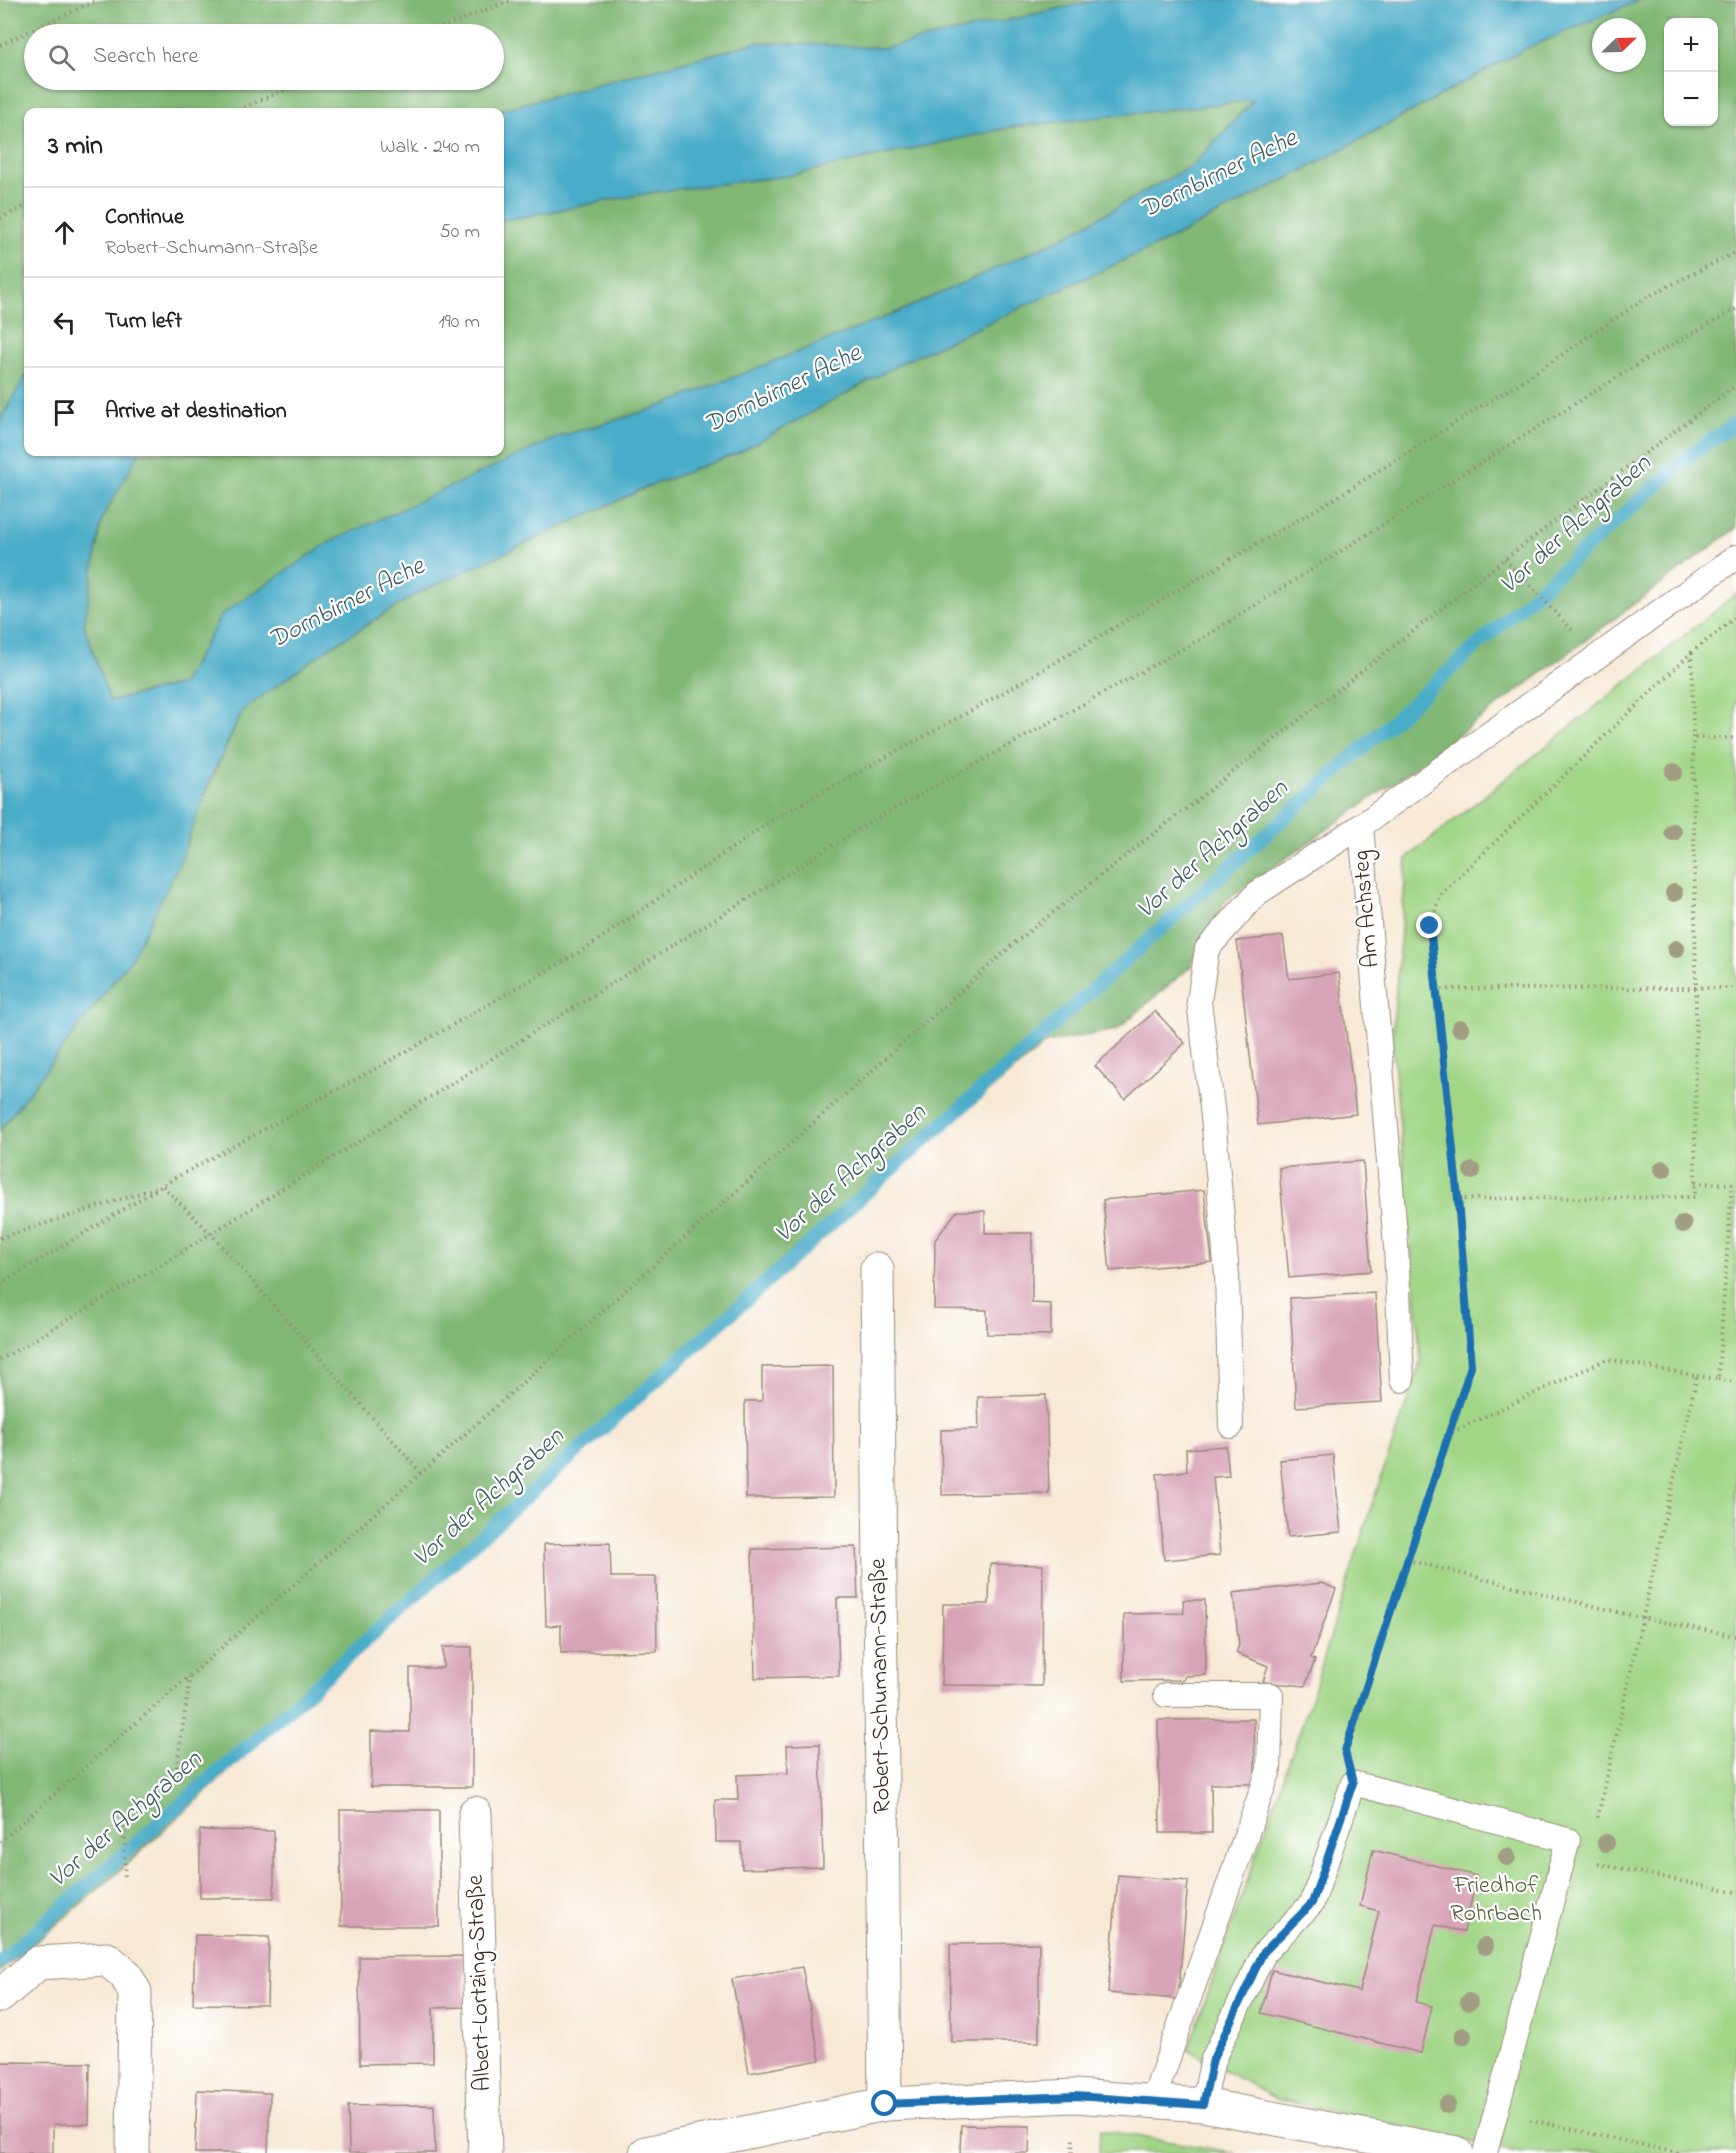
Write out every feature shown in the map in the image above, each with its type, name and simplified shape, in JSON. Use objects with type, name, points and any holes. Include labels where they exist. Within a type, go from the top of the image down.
[{"type":"street","name":"Robert-Schumann-Straße","points":[[877,1269],[885,2104]]},
{"type":"street","name":"Albert-Lortzing-Straße","points":[[475,1814],[486,2153]]},
{"type":"street","points":[[0,1996],[38,1963],[107,1959],[125,1974],[135,1992],[133,2153]]},
{"type":"street","points":[[646,2153],[885,2104],[1075,2096],[1203,2105],[1457,2153]]},
{"type":"lane","name":"Am Achsteg","points":[[1402,1380],[1396,1246],[1361,826],[1736,557]]},
{"type":"lane","points":[[1231,1426],[1227,1275],[1214,1116],[1199,1001],[1207,949],[1256,894],[1361,826]]},
{"type":"lane","points":[[1153,2101],[1269,1770],[1271,1695],[1166,1695]]},
{"type":"lane","points":[[1203,2105],[1213,2059],[1263,1953],[1312,1903],[1353,1783],[1568,1840],[1485,2153]]},
{"type":"path","points":[[45,24],[97,0]]},
{"type":"path","points":[[450,24],[512,0]]},
{"type":"path","points":[[0,45],[24,34]]},
{"type":"path","points":[[242,108],[285,90]]},
{"type":"path","points":[[0,218],[24,207]]},
{"type":"path","points":[[0,1284],[163,1186],[402,1054],[588,947],[777,818],[1001,694],[1337,497],[1527,378],[1647,297],[1736,252]]},
{"type":"path","points":[[0,1360],[211,1234],[869,823],[1206,636],[1642,361],[1736,309]]},
{"type":"path","points":[[0,1842],[421,1473],[1018,940],[1504,559],[1736,385]]},
{"type":"path","points":[[1504,559],[1549,606]]},
{"type":"path","points":[[1353,1783],[1345,1751],[1471,1366],[1458,1199],[1430,926],[1434,909],[1443,892],[1692,652],[1736,617]]},
{"type":"path","points":[[1458,1199],[1695,1197],[1695,738],[1692,652]]},
{"type":"path","points":[[1695,738],[1736,738]]},
{"type":"path","points":[[1437,989],[1736,988]]},
{"type":"path","points":[[1695,1183],[1734,1184],[1718,1379]]},
{"type":"path","points":[[163,1186],[211,1234],[421,1473]]},
{"type":"path","points":[[0,1238],[163,1186]]},
{"type":"path","points":[[1448,1434],[1606,1359],[1736,1382]]},
{"type":"path","points":[[1596,1827],[1697,1376]]},
{"type":"path","points":[[1407,1560],[1642,1618],[1736,1636]]},
{"type":"path","points":[[125,1876],[124,1820],[176,1773],[190,1676]]},
{"type":"path","points":[[1588,1862],[1736,1892]]},
{"type":"path","points":[[1527,2128],[1532,2109]]},
{"type":"path","points":[[1529,2120],[1678,2153]]},
{"type":"green space","points":[[0,0],[1097,0],[885,48],[759,42],[504,109],[24,108],[24,381],[0,420]]},
{"type":"green space","points":[[1640,0],[1736,0],[1736,528],[1399,779],[1225,901],[1190,967],[1116,1030],[1046,1043],[739,1304],[114,1876],[0,1972],[0,1130],[132,957],[243,710],[329,648],[418,593],[647,487],[740,452],[905,361],[1166,241],[1304,170],[1525,49],[1592,20],[1592,72],[1646,72],[1646,18],[1598,18]]},
{"type":"green space","points":[[1254,99],[1193,165],[1062,238],[901,311],[656,408],[558,437],[222,614],[182,684],[110,701],[84,625],[102,518],[138,456],[504,456],[504,220],[654,192],[787,176],[1012,127]]},
{"type":"green space","name":"Friedhof Rohrbach","points":[[1736,594],[1736,2153],[1522,2153],[1276,2099],[1188,2050],[1314,1690],[1368,1516],[1421,1361],[1392,1038],[1407,858]]},
{"type":"green space","points":[[1100,2130],[1237,2153],[1099,2153]]},
{"type":"water","name":"Dornbirner Ache","points":[[1097,0],[1640,0],[1598,18],[1592,18],[1592,20],[1525,49],[1304,170],[1166,241],[905,361],[740,452],[647,487],[418,593],[329,648],[243,710],[208,784],[180,862],[132,957],[0,1130],[0,420],[24,379],[24,456],[138,456],[102,518],[84,625],[110,701],[182,684],[222,614],[328,543],[558,437],[656,408],[901,311],[1062,238],[1193,165],[1254,100],[1012,127],[787,176],[654,192],[504,220],[504,109],[759,42],[885,48]]},
{"type":"building","points":[[1283,936],[1289,979],[1339,973],[1356,1114],[1258,1125],[1237,941]]},
{"type":"building","points":[[1155,1011],[1185,1043],[1125,1099],[1095,1066]]},
{"type":"building","points":[[1363,1161],[1371,1271],[1289,1278],[1279,1168]]},
{"type":"building","points":[[1204,1190],[1212,1262],[1110,1271],[1103,1200]]},
{"type":"building","points":[[957,1211],[985,1211],[985,1233],[1032,1233],[1032,1303],[1051,1304],[1051,1335],[987,1334],[987,1310],[934,1309],[935,1240]]},
{"type":"building","points":[[1375,1293],[1382,1402],[1296,1407],[1290,1298]]},
{"type":"building","points":[[833,1366],[834,1497],[746,1498],[745,1401],[762,1401],[762,1367]]},
{"type":"building","points":[[1046,1395],[1049,1493],[942,1495],[941,1430],[979,1429],[978,1397]]},
{"type":"building","points":[[1226,1446],[1229,1476],[1213,1477],[1220,1555],[1164,1560],[1157,1474],[1187,1471],[1186,1449]]},
{"type":"building","points":[[1333,1455],[1341,1532],[1288,1537],[1280,1460]]},
{"type":"building","points":[[610,1543],[611,1577],[656,1577],[657,1651],[561,1653],[561,1625],[546,1626],[544,1544]]},
{"type":"building","points":[[856,1547],[858,1598],[837,1598],[839,1676],[755,1678],[752,1549]]},
{"type":"building","points":[[990,1564],[1043,1565],[1042,1686],[942,1685],[943,1604],[989,1604]]},
{"type":"building","points":[[1322,1583],[1336,1589],[1311,1658],[1315,1660],[1305,1686],[1263,1682],[1268,1666],[1236,1653],[1239,1645],[1233,1593]]},
{"type":"building","points":[[1183,1600],[1205,1600],[1206,1675],[1185,1676],[1184,1680],[1124,1681],[1124,1614],[1184,1613]]},
{"type":"building","points":[[443,1647],[472,1647],[472,1787],[371,1787],[371,1731],[410,1732],[410,1668],[443,1668]]},
{"type":"building","points":[[1254,1719],[1255,1784],[1211,1784],[1212,1833],[1160,1833],[1158,1720]]},
{"type":"building","points":[[820,1744],[823,1867],[742,1869],[741,1842],[716,1842],[715,1800],[738,1800],[737,1775],[788,1773],[787,1745]]},
{"type":"building","points":[[340,1810],[439,1810],[439,1926],[341,1926]]},
{"type":"building","points":[[200,1830],[274,1831],[274,1898],[200,1898]]},
{"type":"building","points":[[1373,1850],[1477,1876],[1464,1932],[1435,1925],[1416,2002],[1432,2006],[1421,2053],[1261,2013],[1272,1970],[1359,1991],[1379,1911],[1360,1906]]},
{"type":"building","points":[[1118,1875],[1188,1881],[1178,1999],[1108,1993]]},
{"type":"building","points":[[195,1935],[269,1937],[267,2005],[193,2004]]},
{"type":"building","points":[[1039,1943],[1039,2042],[951,2042],[950,1944]]},
{"type":"building","points":[[464,1956],[465,2007],[433,2008],[433,2063],[360,2064],[359,1957]]},
{"type":"building","points":[[802,1967],[820,2060],[749,2073],[732,1979]]},
{"type":"building","points":[[0,2062],[90,2063],[89,2124],[53,2124],[53,2153],[0,2153]]},
{"type":"building","points":[[197,2090],[270,2093],[268,2153],[195,2153]]},
{"type":"building","points":[[434,2105],[435,2153],[349,2153],[348,2106]]},
{"type":"building","points":[[961,2125],[1030,2126],[1029,2153],[960,2153]]},
{"type":"waterway","name":"Vor der Achgraben","points":[[0,1962],[268,1728],[1689,456],[1736,423]]},
{"type":"route","points":[[885,2104],[1075,2096],[1203,2105],[1213,2059],[1263,1953],[1312,1903],[1353,1783],[1345,1751],[1471,1366],[1458,1199],[1430,926]]}]
